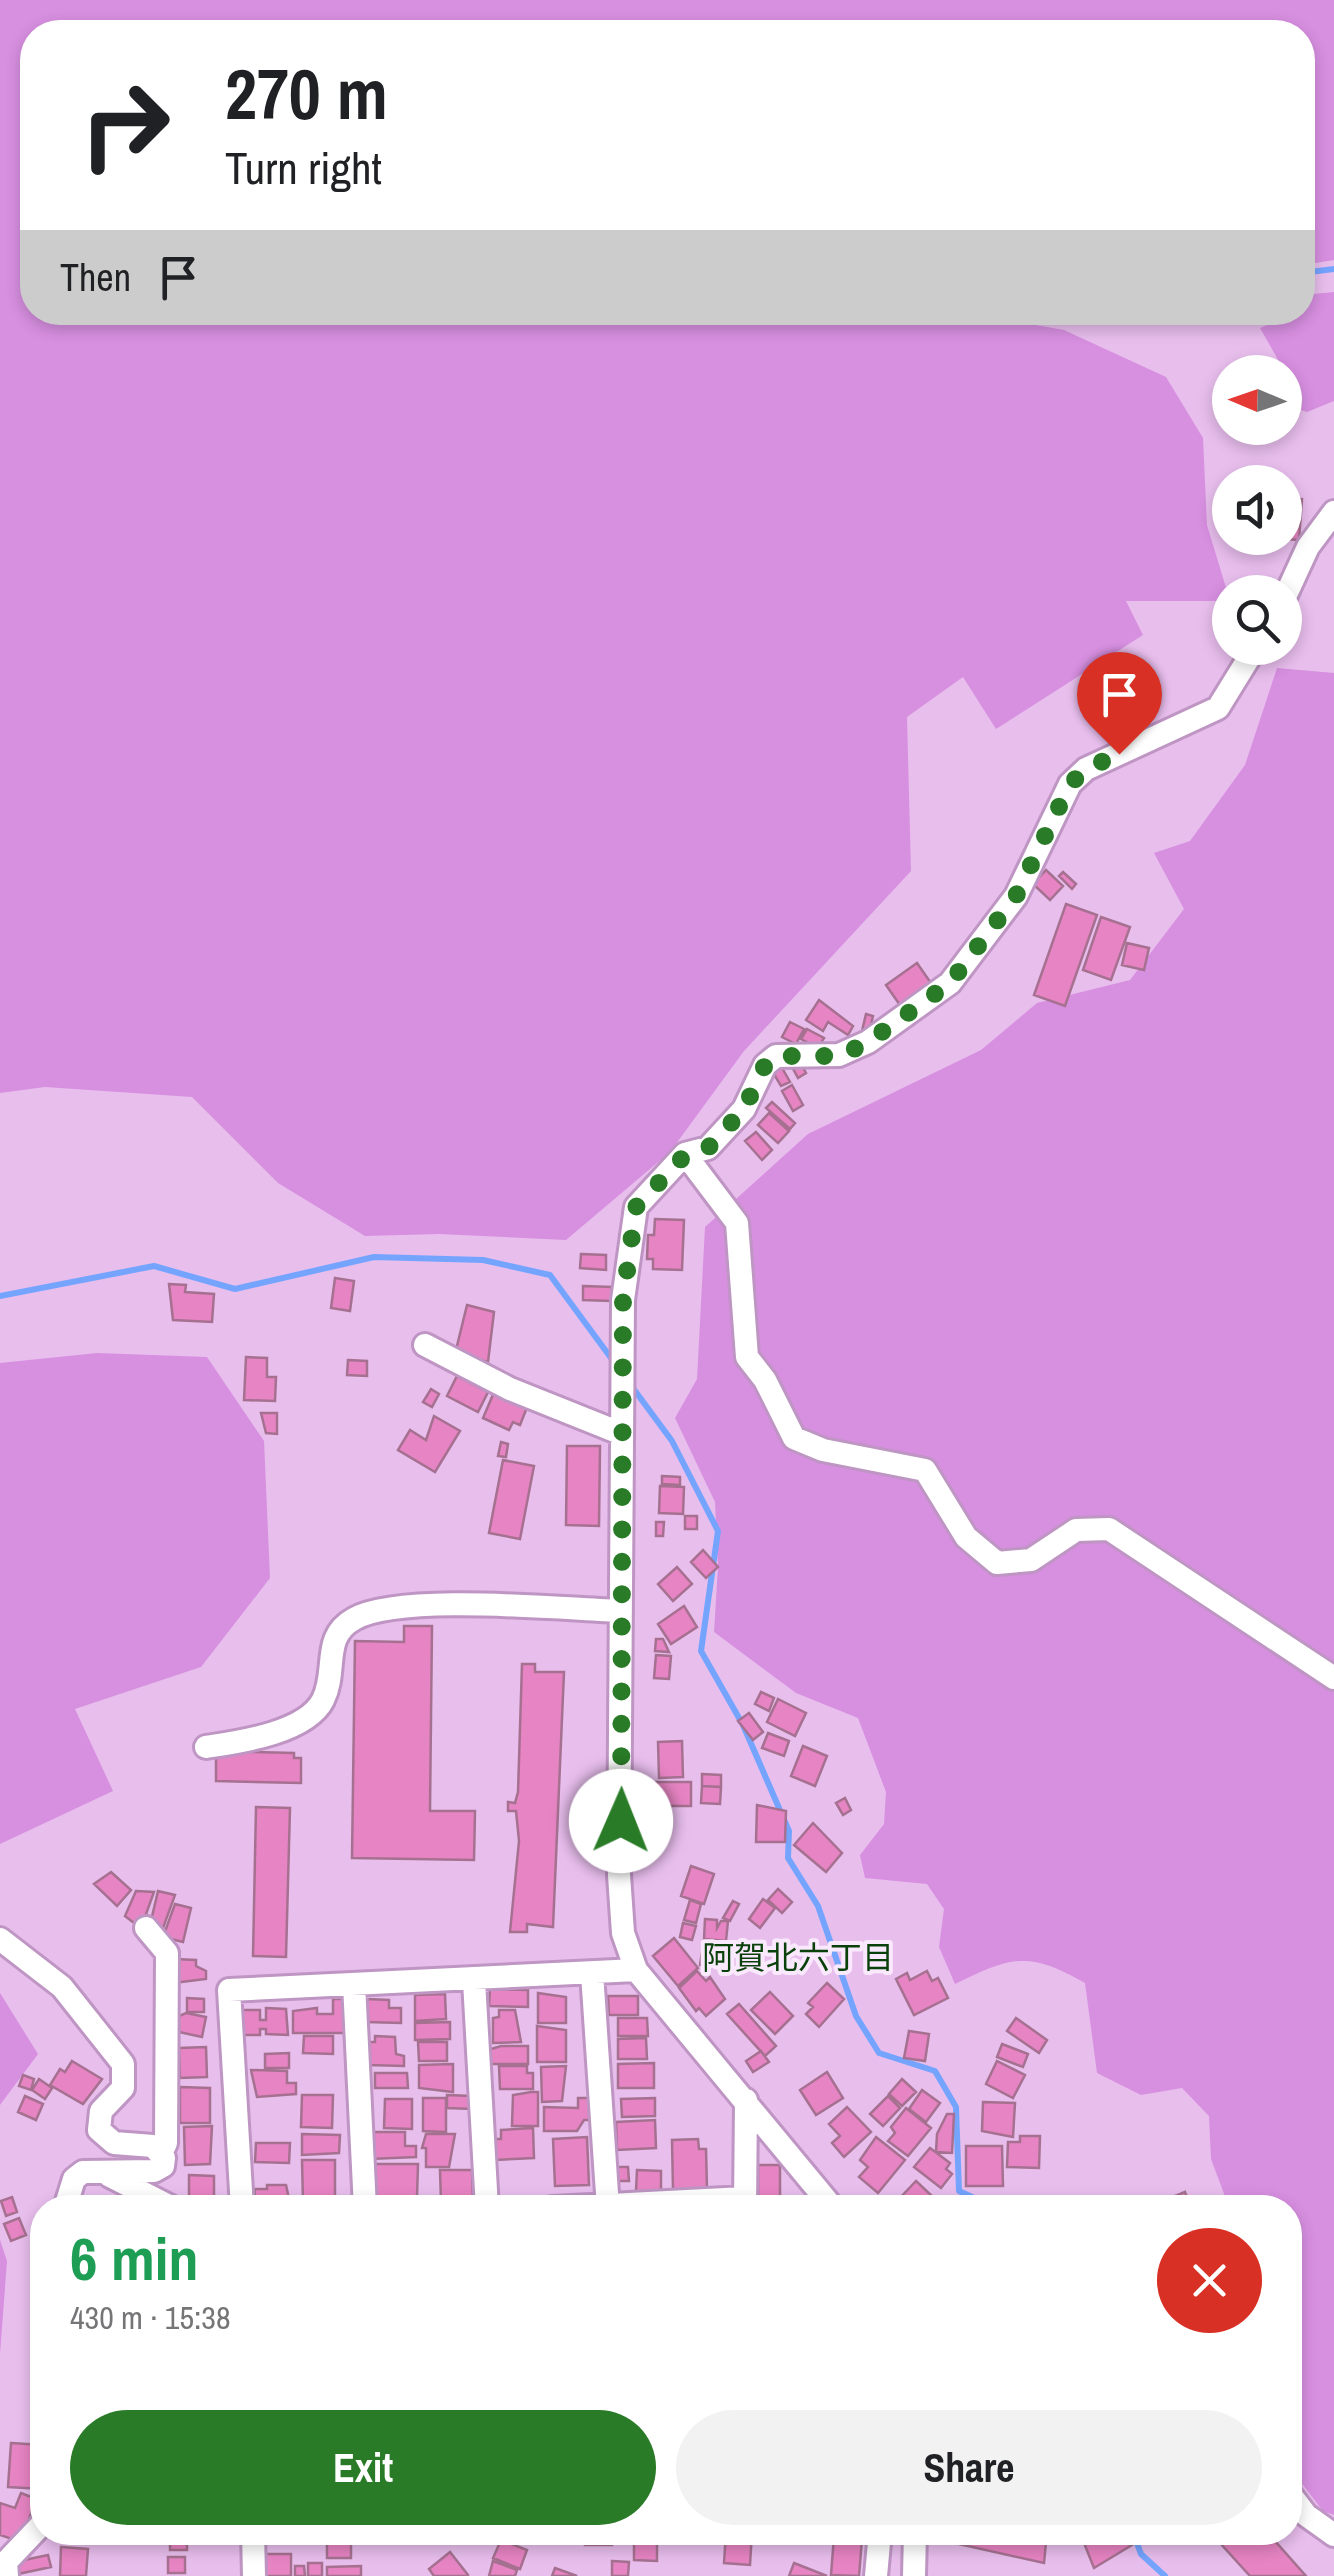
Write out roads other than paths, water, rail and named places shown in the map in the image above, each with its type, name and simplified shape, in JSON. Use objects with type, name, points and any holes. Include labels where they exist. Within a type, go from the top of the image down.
[{"type":"street","points":[[1295,575],[1308,547],[1334,512]]},
{"type":"street","points":[[823,2195],[636,1970],[623,1932],[619,1875],[620,1433],[623,1300],[636,1207],[686,1154],[708,1148],[744,1109],[765,1065],[776,1056],[840,1056],[868,1042],[950,983],[1016,896],[1070,784],[1086,769],[1218,708],[1245,665]]},
{"type":"street","points":[[686,1154],[737,1223],[747,1357],[765,1380],[794,1438],[823,1450],[925,1470],[966,1537],[997,1563],[1031,1560],[1076,1530],[1109,1530],[1334,1678]]},
{"type":"street","points":[[425,1345],[510,1388],[620,1433]]},
{"type":"street","points":[[206,1747],[274,1733],[314,1710],[326,1692],[332,1644],[339,1630],[372,1611],[416,1604],[621,1610]]},
{"type":"street","points":[[69,2195],[74,2179],[84,2172],[154,2171],[164,2166],[167,1953],[146,1928]]},
{"type":"street","points":[[0,1939],[62,1987],[123,2064],[123,2088],[101,2112],[99,2130],[114,2143],[162,2151]]},
{"type":"street","points":[[241,2195],[229,1990],[474,1981],[636,1970]]},
{"type":"street","points":[[592,1973],[607,2195]]},
{"type":"street","points":[[474,1981],[486,2195]]},
{"type":"street","points":[[354,1984],[364,2195]]},
{"type":"street","points":[[745,2195],[746,2100]]},
{"type":"street","points":[[97,2171],[146,2195]]},
{"type":"street","points":[[1302,2509],[1334,2535]]},
{"type":"street","points":[[7,2576],[6,2562],[30,2537]]},
{"type":"street","points":[[253,2545],[254,2576]]},
{"type":"street","points":[[876,2576],[879,2545]]},
{"type":"street","points":[[914,2576],[915,2545]]},
{"type":"waterway","points":[[1315,271],[1334,269]]},
{"type":"waterway","points":[[0,1296],[154,1266],[235,1289],[374,1257],[483,1260],[550,1275],[614,1362]]},
{"type":"waterway","points":[[630,1384],[672,1441],[718,1531],[701,1651],[743,1725],[789,1831],[788,1858],[818,1906],[856,2016],[879,2053],[935,2071],[956,2107],[959,2191],[968,2195]]},
{"type":"waterway","points":[[1138,2545],[1141,2554],[1165,2576]]},
{"type":"district","name":"阿賀北六丁目","points":[[798,1958]]}]
